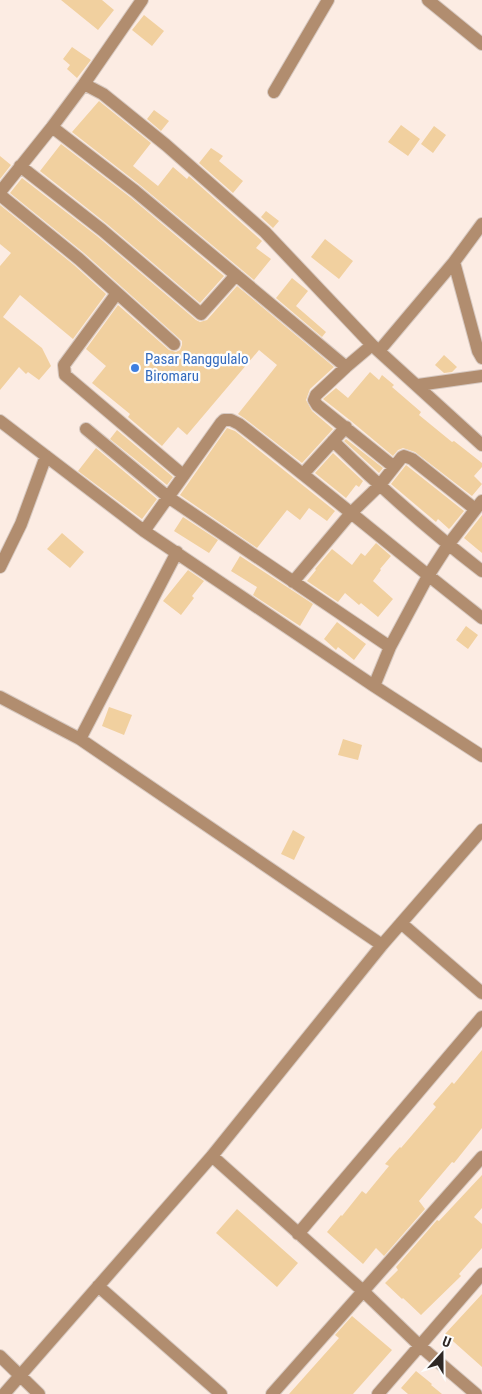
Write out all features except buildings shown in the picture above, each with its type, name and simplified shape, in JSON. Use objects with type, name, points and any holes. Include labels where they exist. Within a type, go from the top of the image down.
[{"type":"street","points":[[142,0],[84,84],[0,193],[79,259],[174,344]]},
{"type":"street","points":[[274,92],[328,0]]},
{"type":"street","points":[[428,0],[482,44]]},
{"type":"street","points":[[84,84],[103,94],[166,144],[265,232],[376,348],[482,444]]},
{"type":"street","points":[[52,127],[135,191],[346,367]]},
{"type":"street","points":[[20,166],[102,230],[201,314],[236,275]]},
{"type":"street","points":[[394,467],[317,405],[314,400],[316,395],[346,367],[376,348],[454,262],[482,224]]},
{"type":"street","points":[[454,262],[478,351],[482,358]]},
{"type":"street","points":[[117,293],[64,365],[65,375],[183,475]]},
{"type":"street","points":[[418,385],[482,376]]},
{"type":"street","points":[[144,531],[221,422],[231,420],[239,424],[304,474],[482,618]]},
{"type":"street","points":[[0,422],[144,531],[374,686],[482,756]]},
{"type":"street","points":[[304,474],[346,427]]},
{"type":"street","points":[[86,429],[168,497],[390,647]]},
{"type":"street","points":[[333,441],[379,486],[482,572]]},
{"type":"street","points":[[0,567],[21,524],[46,456]]},
{"type":"street","points":[[293,582],[351,513],[379,486],[402,457],[409,457],[479,505],[448,545],[428,576],[390,647],[374,686]]},
{"type":"street","points":[[80,739],[177,552]]},
{"type":"street","points":[[0,697],[80,739],[382,945]]},
{"type":"street","points":[[4,1394],[212,1156],[382,945],[482,830]]},
{"type":"street","points":[[401,923],[482,993]]},
{"type":"street","points":[[298,1234],[482,1017]]},
{"type":"street","points":[[212,1156],[420,1346],[476,1394]]},
{"type":"street","points":[[272,1394],[482,1157]]},
{"type":"street","points":[[378,1394],[482,1274]]},
{"type":"street","points":[[98,1286],[221,1394]]},
{"type":"street","points":[[0,1356],[39,1394]]},
{"type":"place","name":"Pasar Ranggulalo Biromaru","points":[[135,368]]}]
